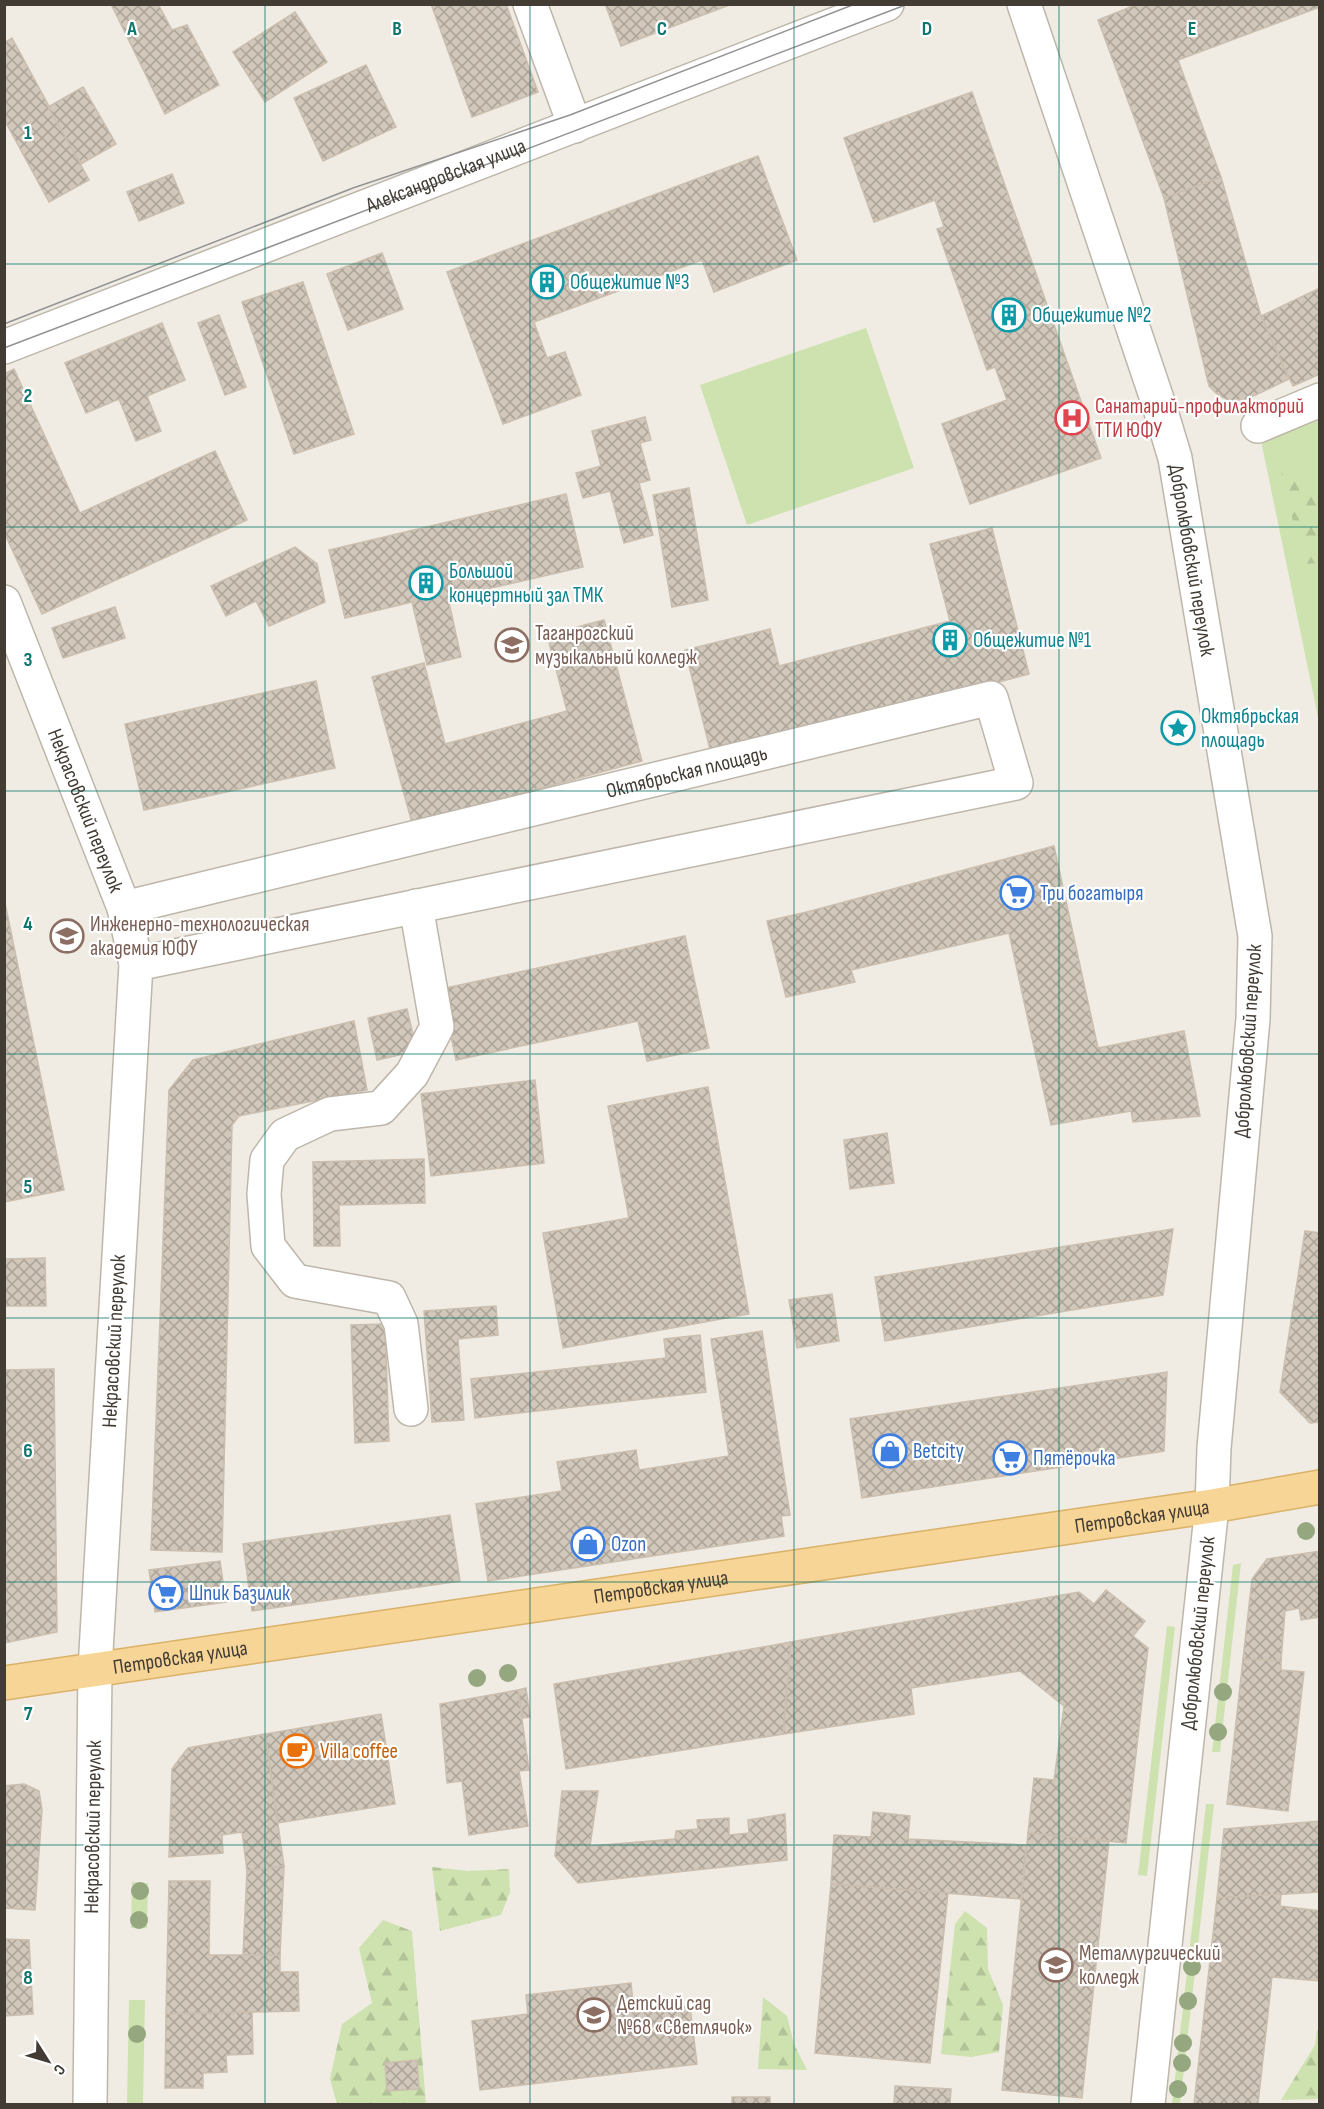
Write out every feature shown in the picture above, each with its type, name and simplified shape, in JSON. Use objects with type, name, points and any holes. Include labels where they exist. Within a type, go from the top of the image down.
[{"type":"main road","name":"Петровская улица","points":[[4,1683],[1212,1506],[1320,1487]]},
{"type":"street","points":[[530,4],[574,126]]},
{"type":"street","name":"Александровская улица","points":[[4,347],[887,4]]},
{"type":"street","name":"Добролюбовский переулок","points":[[1024,4],[1175,458],[1255,936],[1253,1019],[1214,1448],[1212,1506],[1148,2104]]},
{"type":"street","points":[[1258,426],[1320,400]]},
{"type":"street","name":"Некрасовский переулок","points":[[4,602],[124,908],[136,964],[94,1670],[90,2104]]},
{"type":"street","name":"Октябрьская площадь","points":[[124,908],[992,698],[1016,783],[136,964]]},
{"type":"street","points":[[411,1409],[401,1324],[389,1298],[295,1281],[268,1246],[264,1194],[267,1160],[285,1135],[330,1114],[381,1108],[412,1074],[437,1027],[416,906]]},
{"type":"green space","points":[[866,328],[914,468],[747,525],[700,385]]},
{"type":"green space","points":[[1319,400],[1319,722],[1258,426]]},
{"type":"green space","points":[[1278,458],[1319,491],[1319,563],[1303,564]]},
{"type":"green space","points":[[1241,1563],[1220,1752],[1212,1752],[1233,1565]]},
{"type":"green space","points":[[1167,1626],[1175,1627],[1147,1876],[1138,1875]]},
{"type":"green space","points":[[1206,1804],[1214,1804],[1180,2104],[1172,2104]]},
{"type":"green space","points":[[432,1867],[468,1871],[509,1869],[510,1892],[501,1915],[440,1931]]},
{"type":"green space","points":[[132,1882],[148,1883],[147,1928],[131,1928]]},
{"type":"green space","points":[[965,1911],[987,1928],[988,1969],[1003,2005],[999,2052],[971,2057],[941,2054],[955,1924]]},
{"type":"green space","points":[[383,1920],[412,1931],[426,2104],[337,2104],[330,2079],[342,2024],[372,2003],[359,1948]]},
{"type":"green space","points":[[763,1997],[787,2016],[794,2044],[807,2070],[758,2069]]},
{"type":"green space","points":[[129,2000],[145,2000],[143,2104],[127,2104]]},
{"type":"green space","points":[[1317,2030],[1320,2030],[1319,2099],[1281,2100],[1315,2045]]},
{"type":"building","points":[[111,4],[158,4],[172,30],[187,25],[219,85],[165,114]]},
{"type":"building","points":[[431,4],[506,4],[538,92],[472,117]]},
{"type":"building","points":[[605,4],[732,4],[621,46]]},
{"type":"building","points":[[1138,4],[1320,4],[1320,7],[1178,60],[1221,177],[1164,198],[1098,20]]},
{"type":"building","points":[[295,12],[327,62],[265,102],[233,52]]},
{"type":"building","points":[[12,38],[89,180],[49,202],[4,119],[4,43]]},
{"type":"building","points":[[366,65],[396,127],[323,161],[294,98]]},
{"type":"building","points":[[83,87],[116,144],[81,164],[48,107]]},
{"type":"building","name":"Общежитие №2","points":[[972,92],[1101,458],[970,504],[942,424],[1007,400],[995,367],[987,370],[937,229],[944,227],[935,200],[874,222],[844,138]]},
{"type":"building","name":"Общежитие №3","points":[[758,156],[797,260],[714,292],[702,260],[534,322],[547,358],[565,352],[581,395],[503,424],[447,272]]},
{"type":"building","points":[[172,174],[184,203],[139,221],[127,192]]},
{"type":"building","points":[[1221,177],[1261,316],[1289,379],[1247,399],[1229,401],[1209,386],[1164,198]]},
{"type":"building","points":[[382,253],[403,309],[348,330],[327,274]]},
{"type":"building","points":[[303,282],[354,434],[294,454],[242,302]]},
{"type":"building","points":[[1320,288],[1320,374],[1293,386],[1261,316]]},
{"type":"building","points":[[219,315],[246,387],[225,395],[198,323]]},
{"type":"building","points":[[162,323],[185,380],[147,396],[161,431],[136,441],[119,399],[86,413],[65,363]]},
{"type":"building","points":[[14,369],[80,513],[215,451],[247,520],[42,614],[4,532],[4,374]]},
{"type":"building","points":[[645,417],[651,440],[640,443],[650,480],[639,483],[653,535],[624,543],[610,491],[583,498],[576,473],[601,466],[592,431]]},
{"type":"building","points":[[689,488],[708,600],[672,607],[653,495]]},
{"type":"building","name":"Большой концертный зал ТМК","points":[[566,494],[583,567],[448,598],[461,657],[427,665],[412,602],[345,618],[329,550]]},
{"type":"building","name":"Общежитие №1","points":[[992,528],[1029,674],[712,757],[685,650],[770,629],[779,666],[950,621],[930,544]]},
{"type":"building","points":[[295,547],[317,564],[325,602],[269,626],[256,601],[226,616],[211,586]]},
{"type":"building","points":[[115,607],[125,638],[63,658],[52,628]]},
{"type":"building","points":[[604,620],[642,761],[412,823],[372,677],[424,663],[445,744],[567,711],[547,635]]},
{"type":"building","points":[[316,681],[335,768],[144,810],[125,724]]},
{"type":"building","points":[[1054,846],[1098,1048],[1184,1031],[1200,1116],[1133,1122],[1131,1111],[1051,1125],[1009,933],[851,970],[855,982],[786,997],[767,921]]},
{"type":"building","points":[[4,898],[64,1190],[4,1202]]},
{"type":"building","points":[[685,936],[709,1048],[647,1061],[638,1021],[456,1060],[441,989]]},
{"type":"building","points":[[407,1009],[417,1051],[377,1060],[368,1018]]},
{"type":"building","points":[[354,1021],[367,1090],[239,1116],[232,1125],[222,1552],[151,1550],[169,1090],[193,1060]]},
{"type":"building","points":[[535,1080],[544,1163],[431,1176],[421,1094]]},
{"type":"building","points":[[708,1087],[749,1314],[563,1348],[543,1233],[629,1218],[608,1106]]},
{"type":"building","points":[[887,1133],[894,1183],[850,1189],[844,1140]]},
{"type":"building","points":[[424,1159],[425,1203],[339,1205],[340,1246],[314,1246],[313,1162]]},
{"type":"building","points":[[1173,1229],[1163,1295],[885,1341],[875,1277]]},
{"type":"building","points":[[1305,1231],[1320,1233],[1320,1422],[1310,1423],[1280,1392]]},
{"type":"building","points":[[45,1258],[46,1306],[4,1306],[4,1259]]},
{"type":"building","points":[[832,1294],[839,1341],[797,1348],[789,1300]]},
{"type":"building","points":[[496,1306],[498,1335],[458,1339],[464,1420],[432,1422],[424,1311]]},
{"type":"building","points":[[385,1324],[389,1441],[355,1443],[351,1325]]},
{"type":"building","points":[[762,1331],[790,1515],[781,1516],[784,1536],[488,1581],[476,1504],[562,1491],[557,1462],[636,1450],[639,1470],[729,1456],[711,1339]]},
{"type":"building","points":[[700,1335],[706,1392],[475,1418],[471,1379],[666,1358],[664,1339]]},
{"type":"building","points":[[54,1369],[57,1632],[4,1643],[4,1370]]},
{"type":"building","points":[[1167,1372],[1164,1451],[862,1498],[850,1419]]},
{"type":"building","points":[[450,1515],[460,1581],[252,1611],[243,1544]]},
{"type":"building","points":[[1320,1551],[1320,1617],[1301,1620],[1299,1608],[1285,1611],[1281,1661],[1243,1659],[1252,1579],[1267,1559]]},
{"type":"building","points":[[220,1561],[226,1602],[155,1612],[149,1570]]},
{"type":"building","points":[[1106,1590],[1145,1621],[1133,1636],[1148,1648],[1126,1843],[1028,1833],[1034,1778],[1054,1780],[1064,1706],[1020,1671],[911,1688],[914,1714],[783,1734],[791,1642],[1079,1592],[1094,1604]]},
{"type":"building","points":[[791,1642],[783,1734],[566,1769],[554,1684]]},
{"type":"building","points":[[1243,1659],[1281,1661],[1281,1670],[1304,1672],[1288,1811],[1227,1804]]},
{"type":"building","points":[[526,1688],[530,1717],[523,1718],[518,1690]]},
{"type":"building","points":[[518,1690],[529,1770],[519,1771],[528,1826],[469,1835],[462,1781],[447,1783],[440,1704]]},
{"type":"building","points":[[381,1714],[395,1804],[278,1823],[265,1734]]},
{"type":"building","points":[[265,1734],[284,1866],[247,1871],[242,1832],[222,1835],[223,1853],[169,1857],[172,1769],[180,1758],[188,1748]]},
{"type":"building","points":[[24,1784],[39,1791],[42,1810],[35,1910],[4,1908],[4,1786]]},
{"type":"building","points":[[562,1791],[598,1791],[590,1846],[675,1839],[676,1831],[698,1829],[697,1820],[729,1818],[729,1835],[749,1833],[748,1820],[785,1814],[787,1860],[578,1883],[555,1856]]},
{"type":"building","points":[[873,1812],[910,1816],[908,1839],[1026,1845],[1021,1899],[831,1884],[834,1835],[871,1837]]},
{"type":"building","points":[[1320,1821],[1320,1892],[1217,1898],[1224,1829]]},
{"type":"building","points":[[1028,1833],[1109,1841],[1082,2098],[1002,2090]]},
{"type":"building","points":[[284,1866],[280,1955],[243,1955],[247,1871]]},
{"type":"building","points":[[169,1881],[210,1881],[209,1955],[280,1955],[280,1972],[298,1972],[299,2011],[166,2014]]},
{"type":"building","points":[[831,1884],[948,1893],[930,2063],[815,2053]]},
{"type":"building","points":[[1281,1894],[1280,1906],[1320,1911],[1320,1981],[1272,1977],[1258,2104],[1194,2104],[1217,1898]]},
{"type":"building","points":[[4,1939],[29,1940],[33,2014],[4,2016]]},
{"type":"building","points":[[631,1983],[634,2013],[690,2006],[697,2064],[480,2090],[472,2021],[528,2014],[526,1995]]},
{"type":"building","points":[[252,2012],[253,2054],[226,2055],[227,2072],[203,2073],[203,2088],[165,2088],[166,2014]]},
{"type":"building","points":[[417,2060],[419,2089],[387,2091],[385,2063]]},
{"type":"building","points":[[895,2086],[951,2089],[950,2104],[894,2104]]},
{"type":"building","points":[[732,2097],[770,2097],[770,2104],[732,2104]]},
{"type":"tram line","points":[[4,324],[353,188],[570,115],[855,4]]},
{"type":"tram line","points":[[4,348],[908,4]]},
{"type":"place","name":"Общежитие №3","points":[[547,282]]},
{"type":"place","name":"Общежитие №2","points":[[1009,315]]},
{"type":"place","name":"Санатарий-профилакторий ТТИ ЮФУ","points":[[1072,418]]},
{"type":"place","name":"Большой концертный зал ТМК","points":[[426,583]]},
{"type":"place","name":"Общежитие №1","points":[[950,640]]},
{"type":"place","name":"Таганрогский музыкальный колледж","points":[[512,645]]},
{"type":"place","name":"Октябрьская площадь","points":[[1178,728]]},
{"type":"place","name":"Три богатыря","points":[[1017,893]]},
{"type":"place","name":"Инженерно-технологическая академия ЮФУ","points":[[67,936]]},
{"type":"place","name":"Betcity","points":[[890,1451]]},
{"type":"place","name":"Пятёрочка","points":[[1010,1458]]},
{"type":"place","name":"Ozon","points":[[588,1544]]},
{"type":"place","name":"Шпик Базилик","points":[[166,1593]]},
{"type":"place","name":"Villa coffee","points":[[297,1751]]},
{"type":"place","name":"Металлургический колледж","points":[[1056,1965]]},
{"type":"place","name":"Детский сад №68 «Светлячок»","points":[[594,2015]]}]
